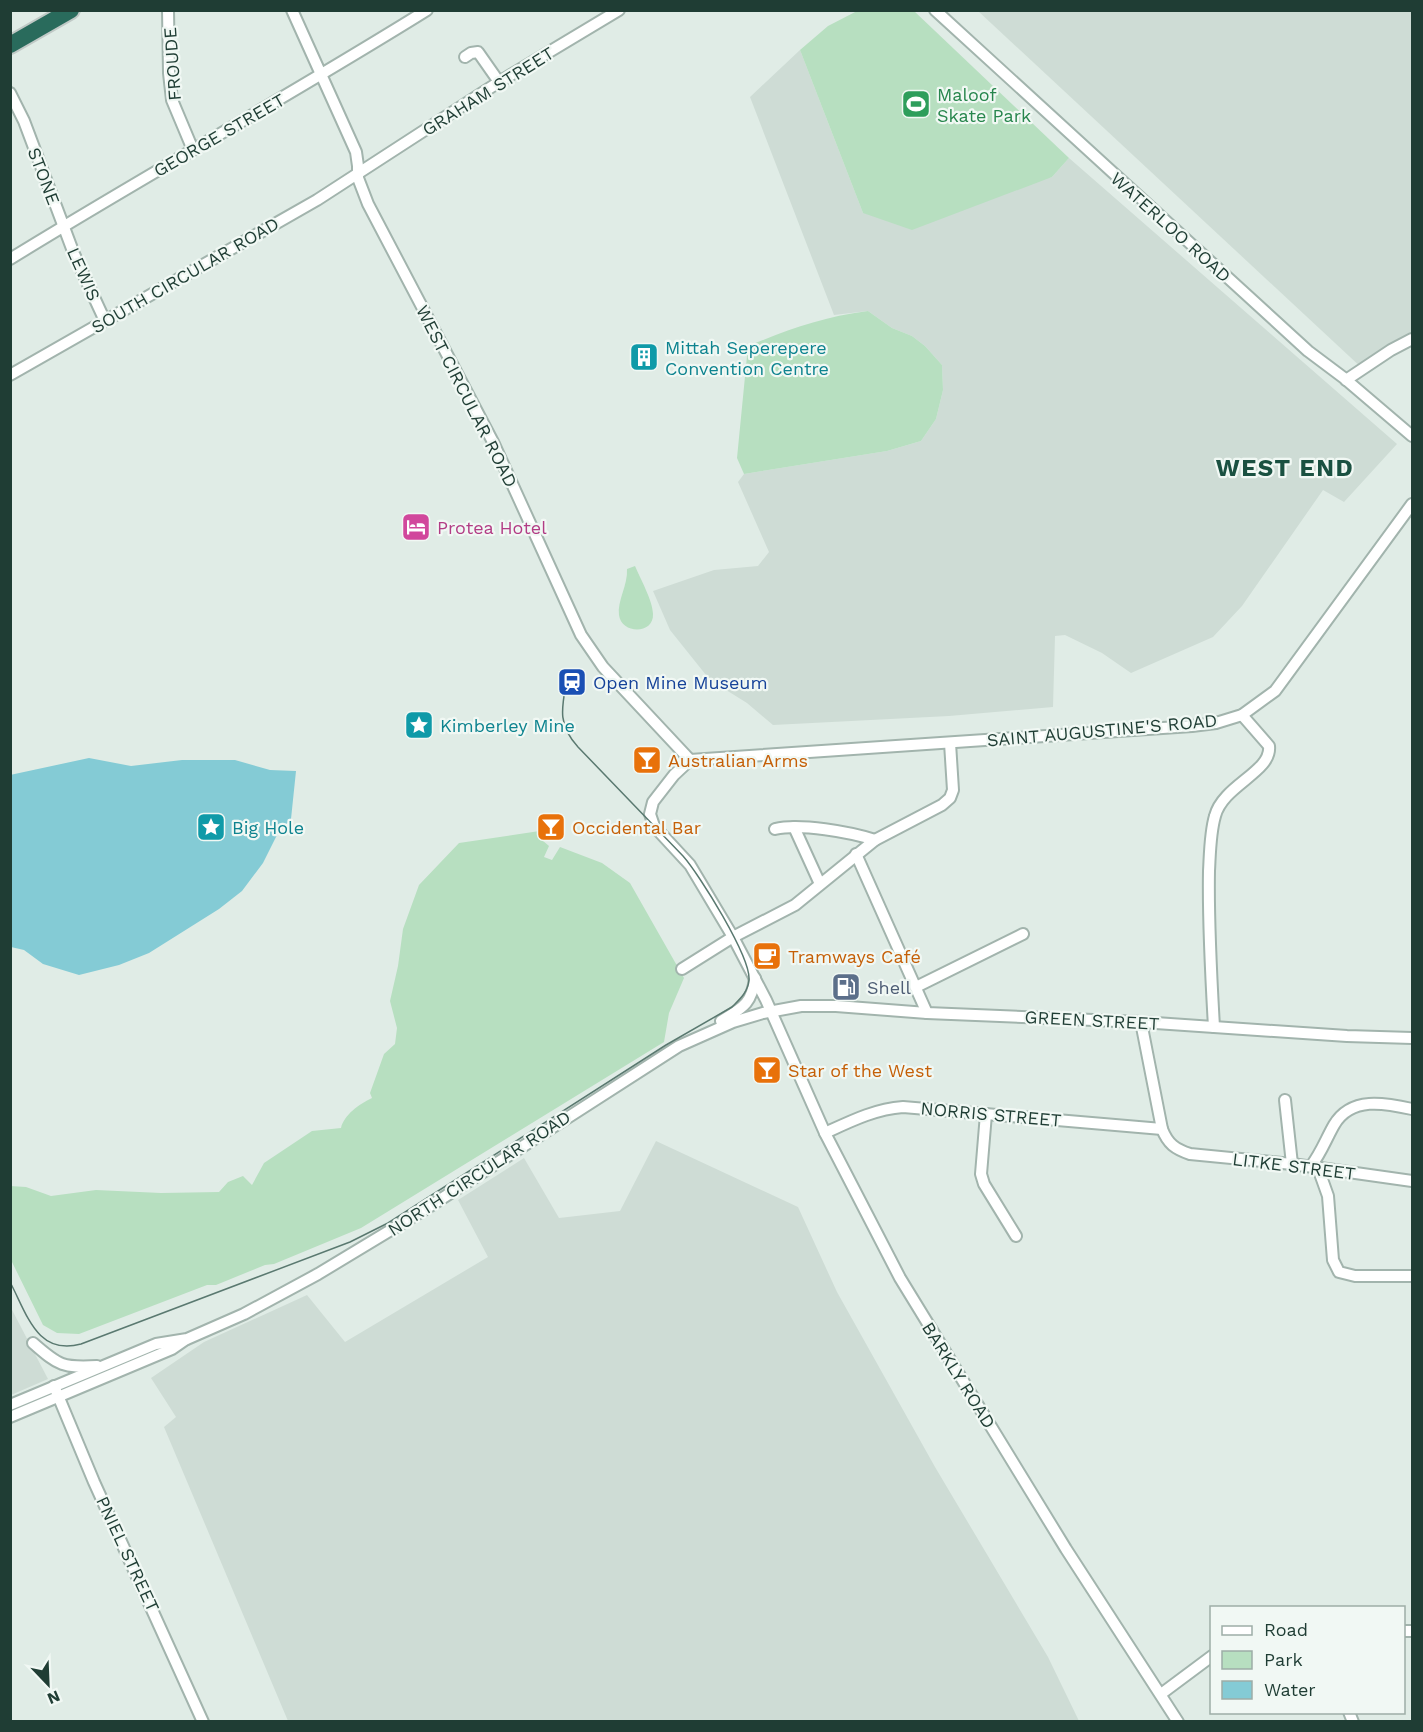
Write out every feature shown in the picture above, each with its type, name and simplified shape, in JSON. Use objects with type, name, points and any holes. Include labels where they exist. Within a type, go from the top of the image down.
[{"type":"highway","points":[[10,32],[46,10]]},
{"type":"highway","points":[[10,45],[71,10]]},
{"type":"street","name":"FROUDE","points":[[168,10],[169,74],[172,100],[193,150]]},
{"type":"street","name":"WEST CIRCULAR ROAD","points":[[292,10],[356,152],[359,184],[368,204],[493,442],[581,636],[603,668],[690,760]]},
{"type":"street","name":"GEORGE STREET","points":[[10,259],[322,75],[427,10]]},
{"type":"street","name":"GRAHAM STREET","points":[[358,172],[619,10]]},
{"type":"street","name":"WATERLOO ROAD","points":[[935,10],[1122,184],[1299,343],[1413,436]]},
{"type":"street","points":[[465,57],[478,52],[500,82]]},
{"type":"street","name":"STONE","points":[[10,93],[24,122],[63,226]]},
{"type":"street","name":"SOUTH CIRCULAR ROAD","points":[[10,375],[316,200],[358,172]]},
{"type":"street","name":"LEWIS","points":[[63,226],[105,321]]},
{"type":"street","points":[[1347,380],[1391,350],[1413,339]]},
{"type":"street","name":"SAINT AUGUSTINE'S ROAD","points":[[690,760],[1192,726],[1216,723],[1242,715],[1275,691],[1413,504]]},
{"type":"street","points":[[1214,1027],[1208,912],[1215,814],[1230,791],[1263,766],[1270,752],[1269,747],[1242,715]]},
{"type":"street","points":[[682,969],[733,937],[795,905],[874,840],[942,805],[950,798],[953,790],[950,743]]},
{"type":"street","name":"BARKLY ROAD","points":[[690,760],[657,796],[650,811],[654,826],[690,865],[733,937],[771,1011],[825,1133],[900,1278],[1066,1549],[1178,1722]]},
{"type":"street","points":[[775,829],[795,827],[850,833],[874,840]]},
{"type":"street","points":[[795,827],[820,884]]},
{"type":"street","points":[[856,854],[927,1013]]},
{"type":"street","points":[[916,987],[1023,934]]},
{"type":"street","points":[[688,1042],[743,1007],[751,999],[755,978]]},
{"type":"street","name":"GREEN STREET","points":[[771,1011],[801,1006],[836,1006],[927,1013],[1141,1022],[1347,1036],[1413,1038]]},
{"type":"street","name":"NORTH CIRCULAR ROAD","points":[[10,1417],[172,1349],[187,1339],[229,1321],[328,1268],[424,1210],[688,1042],[733,1022],[771,1011]]},
{"type":"street","points":[[1141,1022],[1162,1129]]},
{"type":"street","points":[[1285,1100],[1292,1164]]},
{"type":"street","points":[[1413,1109],[1390,1104],[1364,1103],[1352,1108],[1335,1122],[1315,1167],[1328,1196],[1333,1260],[1339,1272],[1355,1276],[1413,1276]]},
{"type":"street","name":"NORRIS STREET","points":[[825,1133],[885,1108],[903,1107],[1162,1129]]},
{"type":"street","points":[[986,1114],[981,1174],[984,1184],[1016,1236]]},
{"type":"street","name":"LITKE STREET","points":[[1162,1129],[1167,1140],[1176,1149],[1190,1154],[1292,1164],[1413,1181]]},
{"type":"street","name":"NORTH CIRCULAR ROAD","points":[[10,1404],[156,1344],[187,1339]]},
{"type":"street","points":[[33,1343],[62,1365],[72,1367],[105,1365]]},
{"type":"street","name":"PNIEL STREET","points":[[54,1386],[94,1482],[203,1722]]},
{"type":"street","points":[[1161,1694],[1210,1657]]},
{"type":"shaded area","points":[[978,11],[1412,11],[1412,345],[1364,370]]},
{"type":"shaded area","points":[[800,50],[863,213],[1052,177],[1069,158],[1397,444],[1344,502],[1323,490],[1242,606],[1213,637],[1131,673],[1102,653],[1065,635],[1055,636],[1053,707],[949,716],[773,725],[747,703],[710,680],[670,630],[653,591],[714,570],[758,566],[769,552],[738,482],[744,474],[887,451],[921,441],[936,419],[943,390],[942,365],[925,346],[912,336],[892,328],[868,311],[834,315],[750,97]]},
{"type":"shaded area","points":[[656,1141],[798,1207],[837,1292],[935,1467],[1048,1657],[1079,1721],[288,1721],[164,1427],[176,1417],[151,1378],[204,1342],[307,1295],[345,1342],[488,1257],[458,1200],[524,1158],[559,1218],[620,1211]]},
{"type":"shaded area","points":[[10,1306],[48,1379],[11,1395],[10,1395]]},
{"type":"green space","name":"Maloof Skate Park","points":[[859,10],[914,11],[1069,158],[1052,177],[912,230],[863,213],[800,50],[828,26]]},
{"type":"green space","points":[[868,311],[892,328],[912,336],[925,346],[942,365],[943,390],[936,419],[921,441],[887,451],[744,474],[737,458],[748,346],[806,324]]},
{"type":"green space","points":[[635,566],[649,596],[653,614],[648,626],[637,630],[625,626],[619,615],[627,569]]},
{"type":"green space","points":[[546,830],[542,840],[549,846],[544,857],[552,860],[560,847],[602,863],[630,883],[684,978],[669,1013],[664,1042],[361,1228],[274,1264],[265,1265],[216,1285],[207,1285],[79,1334],[57,1333],[43,1325],[11,1260],[10,1186],[26,1187],[51,1196],[96,1190],[161,1193],[219,1192],[228,1182],[243,1176],[252,1185],[264,1163],[312,1131],[341,1128],[353,1110],[372,1098],[370,1093],[384,1054],[395,1044],[397,1028],[390,1001],[403,929],[419,885],[459,843]]},
{"type":"water","points":[[89,758],[131,766],[182,760],[235,760],[270,770],[296,771],[291,819],[278,833],[263,863],[242,891],[219,909],[149,953],[119,965],[79,975],[43,964],[24,950],[11,947],[10,775]]},
{"type":"tram line","points":[[10,1282],[35,1330],[54,1344],[66,1346],[81,1344],[350,1242],[388,1223],[666,1045],[732,1007],[741,998],[749,980],[742,953],[723,916],[700,880],[683,856],[578,747],[566,729],[562,712],[568,673]]},
{"type":"place","name":"Maloof Skate Park","points":[[916,104]]},
{"type":"place","name":"Mittah Seperepere Convention Centre","points":[[644,357]]},
{"type":"place","name":"Protea Hotel","points":[[416,527]]},
{"type":"place","name":"Open Mine Museum","points":[[572,682]]},
{"type":"place","name":"Kimberley Mine","points":[[419,725]]},
{"type":"place","name":"Australian Arms","points":[[647,760]]},
{"type":"place","name":"Big Hole","points":[[211,827]]},
{"type":"place","name":"Occidental Bar","points":[[551,827]]},
{"type":"place","name":"Tramways Café","points":[[767,956]]},
{"type":"place","name":"Shell","points":[[846,987]]},
{"type":"place","name":"Star of the West","points":[[767,1070]]},
{"type":"district","name":"WEST END","points":[[1285,468]]}]
